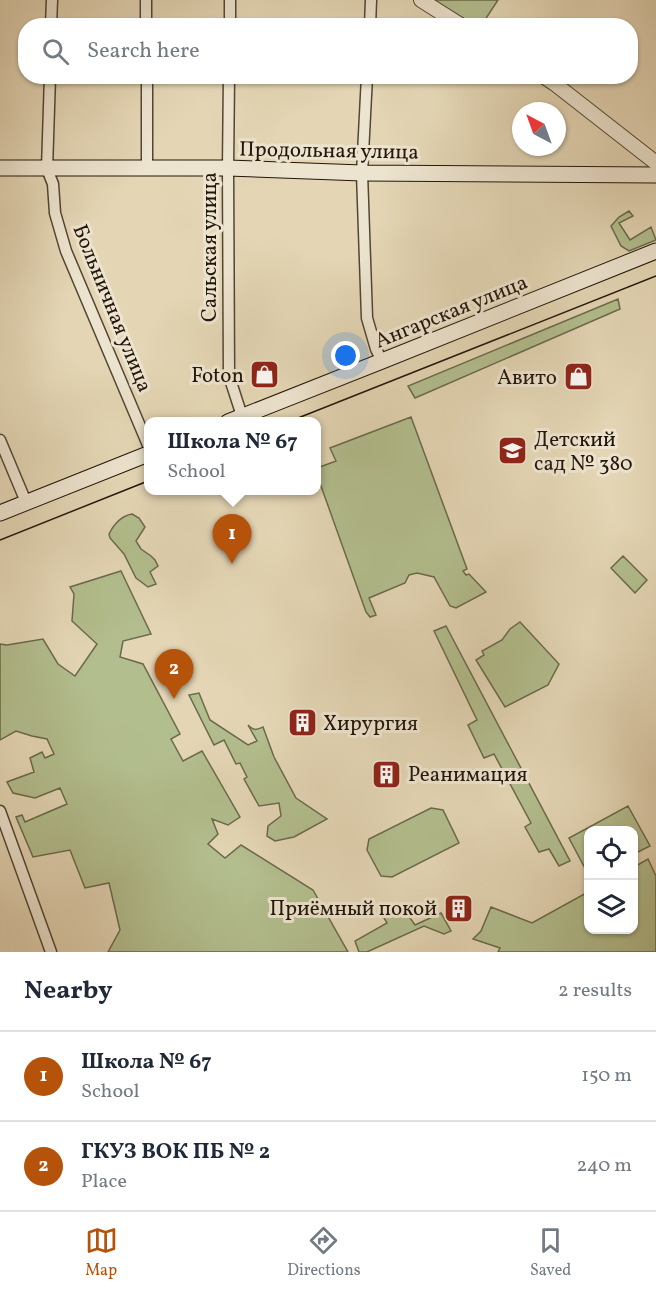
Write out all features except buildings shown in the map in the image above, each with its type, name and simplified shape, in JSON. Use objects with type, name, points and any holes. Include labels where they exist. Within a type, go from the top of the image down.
[{"type":"main road","name":"Продольная улица","points":[[0,168],[228,168],[362,173],[656,175]]},
{"type":"main road","name":"Ангарская улица","points":[[240,417],[656,251]]},
{"type":"main road","points":[[0,513],[144,456]]},
{"type":"street","points":[[51,18],[52,0]]},
{"type":"street","points":[[146,0],[146,18]]},
{"type":"street","points":[[230,0],[230,18]]},
{"type":"street","points":[[370,18],[371,0]]},
{"type":"street","points":[[421,0],[449,18]]},
{"type":"street","name":"Больничная улица","points":[[50,84],[47,169],[53,184],[55,213],[66,251],[144,436]]},
{"type":"street","points":[[147,84],[147,169]]},
{"type":"street","name":"Сальская улица","points":[[229,84],[229,376],[235,417]]},
{"type":"street","points":[[367,84],[362,173],[367,318],[382,361]]},
{"type":"street","points":[[555,84],[656,163]]},
{"type":"street","points":[[0,440],[26,502]]},
{"type":"street","points":[[0,811],[51,952]]},
{"type":"green space","points":[[432,0],[498,0],[486,18],[463,18]]},
{"type":"green space","points":[[629,211],[633,216],[619,223],[630,240],[651,227],[656,240],[629,251],[621,246],[611,226]]},
{"type":"green space","points":[[618,299],[620,309],[415,398],[408,386]]},
{"type":"green space","points":[[411,417],[467,569],[463,571],[466,575],[469,574],[486,592],[456,608],[450,606],[434,577],[417,573],[409,575],[405,583],[369,598],[376,615],[370,617],[366,612],[321,486],[321,467],[336,461],[330,448]]},
{"type":"green space","points":[[132,514],[139,518],[145,527],[136,541],[158,566],[150,572],[156,584],[148,587],[136,578],[124,554],[109,534],[118,521]]},
{"type":"green space","points":[[623,556],[647,580],[635,593],[611,568]]},
{"type":"green space","points":[[121,571],[151,634],[123,641],[120,657],[143,664],[180,734],[171,739],[183,761],[202,751],[240,817],[228,825],[212,819],[218,834],[208,844],[225,858],[241,845],[313,890],[348,952],[108,952],[120,930],[109,883],[85,888],[70,850],[33,857],[16,817],[22,815],[25,822],[67,804],[60,788],[35,798],[13,793],[7,782],[34,772],[30,758],[42,752],[45,758],[54,754],[47,739],[16,731],[0,740],[0,644],[7,645],[43,639],[58,664],[75,676],[97,644],[72,621],[74,594],[70,587]]},
{"type":"green space","points":[[520,622],[559,664],[548,685],[505,707],[476,660],[484,655],[482,651],[502,640],[510,629]]},
{"type":"green space","points":[[446,626],[570,861],[559,866],[549,849],[539,852],[525,827],[531,823],[494,754],[484,758],[468,725],[477,720],[434,631]]},
{"type":"green space","points":[[199,693],[210,720],[248,745],[257,741],[248,725],[255,729],[263,727],[274,757],[296,798],[327,819],[294,837],[275,841],[267,836],[268,826],[281,816],[279,803],[259,806],[244,779],[247,777],[240,763],[236,764],[224,740],[214,745],[189,695]]},
{"type":"green space","points":[[628,806],[650,846],[638,852],[638,826],[591,826]]},
{"type":"green space","points":[[431,808],[443,810],[459,843],[392,877],[381,876],[367,850],[369,839]]},
{"type":"green space","points":[[584,830],[584,866],[569,838]]},
{"type":"green space","points":[[648,859],[656,876],[656,952],[498,952],[500,948],[473,939],[481,931],[491,907],[532,923],[584,894],[584,934],[638,934],[638,865]]},
{"type":"green space","points":[[395,904],[408,915],[415,925],[441,913],[451,931],[444,934],[424,926],[367,952],[359,952],[355,941],[387,923],[380,911]]},
{"type":"tram line","points":[[301,417],[656,276]]},
{"type":"tram line","points":[[0,540],[144,483]]},
{"type":"place","name":"Foton","points":[[265,375]]},
{"type":"place","name":"Авито","points":[[578,377]]},
{"type":"place","name":"Детский сад № 380","points":[[513,451]]},
{"type":"place","name":"Школа № 67","points":[[232,564]]},
{"type":"place","name":"ГКУЗ ВОК ПБ № 2","points":[[174,699]]},
{"type":"place","name":"Хирургия","points":[[302,723]]},
{"type":"place","name":"Реанимация","points":[[387,774]]},
{"type":"place","name":"Приёмный покой","points":[[458,908]]}]
